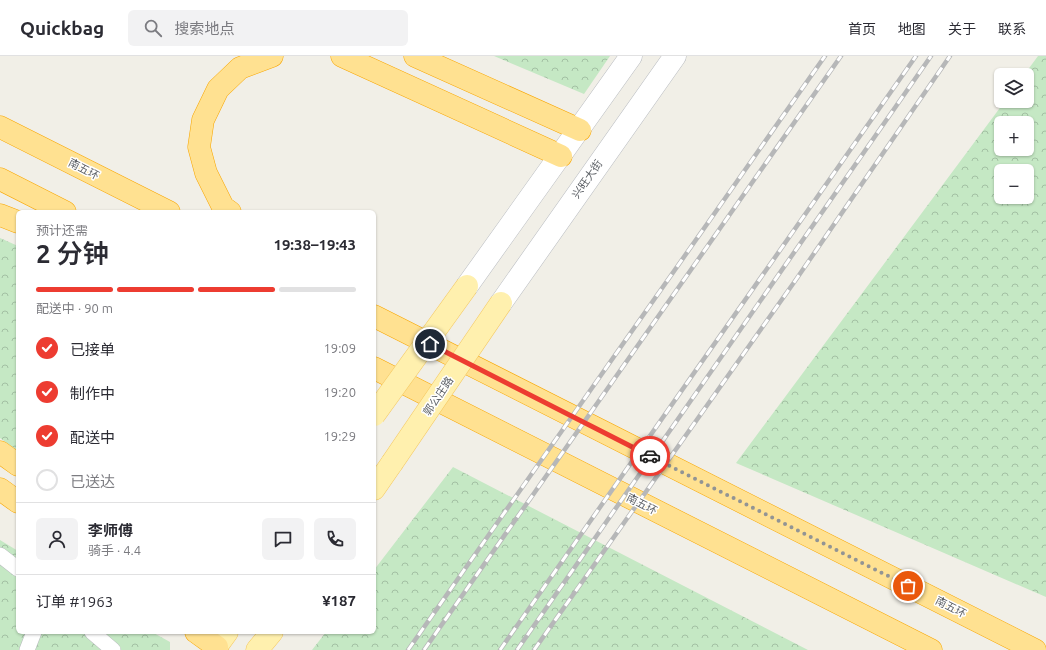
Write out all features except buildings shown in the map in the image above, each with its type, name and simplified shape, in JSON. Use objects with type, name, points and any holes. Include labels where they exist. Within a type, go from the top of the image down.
[{"type":"highway","points":[[227,210],[223,207],[206,173],[199,147],[203,120],[218,89],[240,68],[272,56]]},
{"type":"highway","points":[[342,56],[561,156]]},
{"type":"highway","points":[[415,56],[580,130]]},
{"type":"highway","name":"南五环","points":[[0,127],[165,210]]},
{"type":"highway","points":[[0,179],[61,210]]},
{"type":"highway","points":[[0,215],[16,221]]},
{"type":"highway","name":"南五环","points":[[376,317],[1035,650]]},
{"type":"highway","name":"南五环","points":[[376,369],[931,650]]},
{"type":"highway","points":[[0,452],[16,464]]},
{"type":"highway","points":[[0,489],[16,501]]},
{"type":"highway","points":[[200,634],[219,643]]},
{"type":"main road","points":[[376,412],[580,130],[631,56]]},
{"type":"main road","name":"兴旺大街","points":[[501,303],[675,56]]},
{"type":"main road","name":"郭公庄路","points":[[376,486],[501,303]]},
{"type":"main road","points":[[257,650],[270,634]]},
{"type":"street","points":[[0,555],[16,567]]},
{"type":"street","points":[[27,650],[33,634]]},
{"type":"street","points":[[94,634],[113,650]]},
{"type":"green space","points":[[494,56],[610,56],[584,94]]},
{"type":"green space","points":[[1038,56],[1046,56],[1046,597],[736,463],[1000,108],[1034,108],[1034,68],[1029,68]]},
{"type":"green space","points":[[0,238],[16,245],[16,450],[0,438]]},
{"type":"green space","points":[[453,467],[808,650],[312,650],[324,634],[376,634],[376,567]]},
{"type":"green space","points":[[0,540],[16,550],[16,634],[156,634],[170,642],[170,650],[0,650]]},
{"type":"railway","points":[[408,650],[825,56]]},
{"type":"railway","points":[[424,650],[841,56]]},
{"type":"railway","points":[[500,650],[916,56]]},
{"type":"railway","points":[[517,650],[931,56]]},
{"type":"railway","points":[[534,650],[795,281],[950,56]]},
{"type":"way so far","points":[[650,456],[908,586]]},
{"type":"route","points":[[430,344],[650,456]]}]
